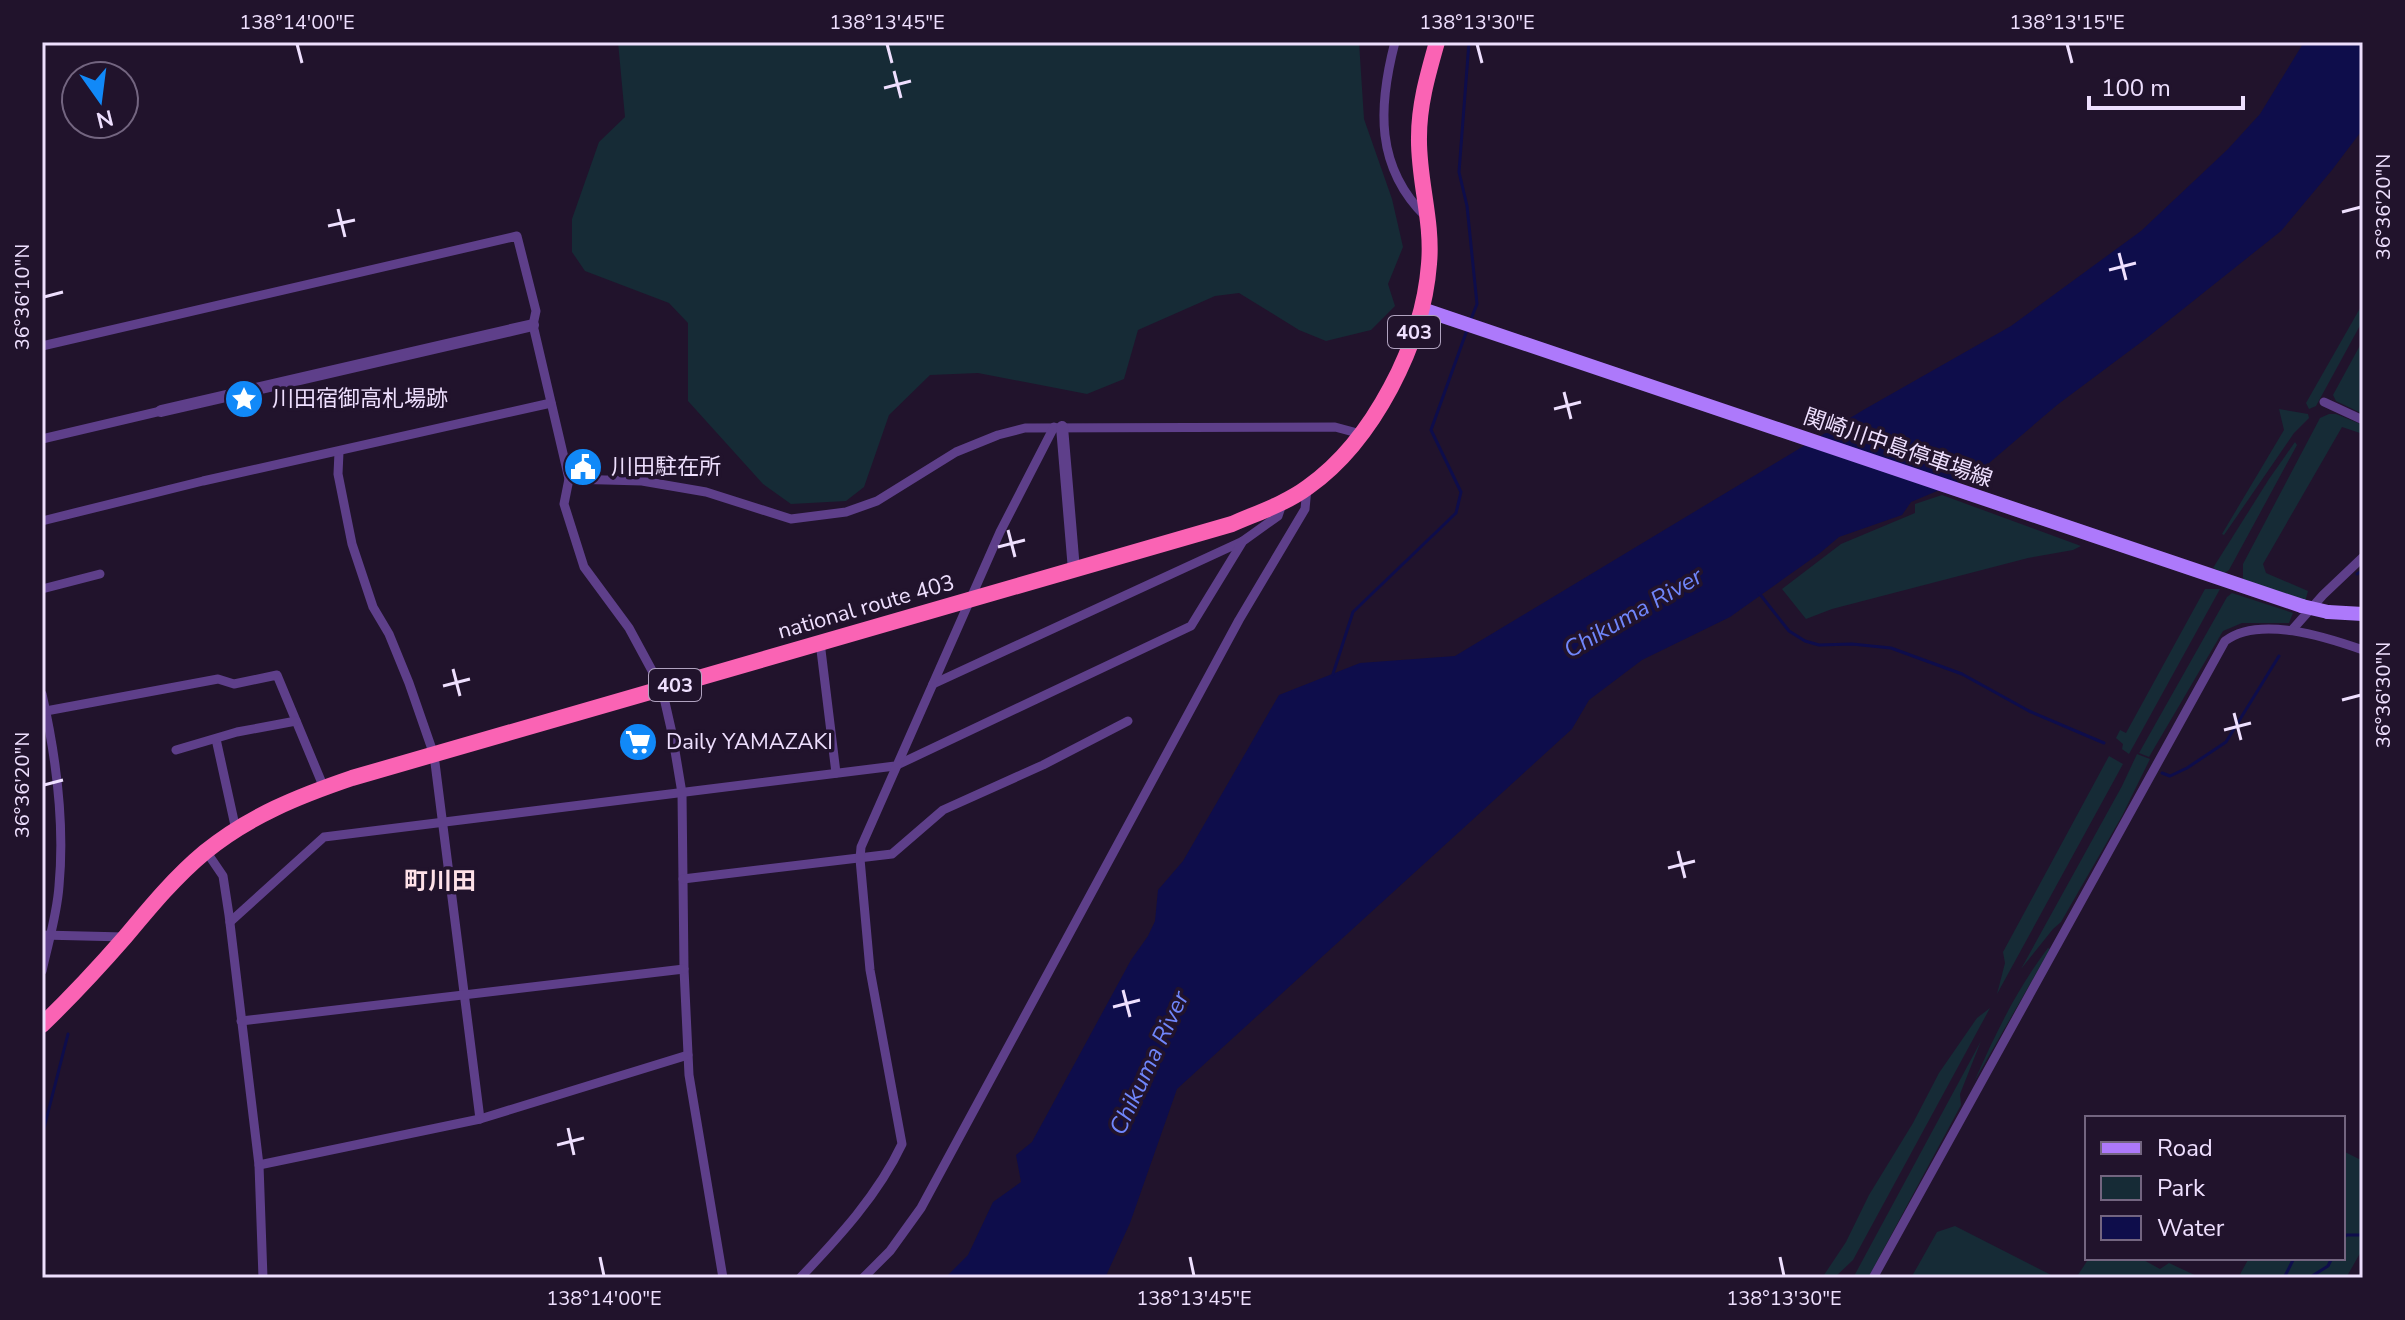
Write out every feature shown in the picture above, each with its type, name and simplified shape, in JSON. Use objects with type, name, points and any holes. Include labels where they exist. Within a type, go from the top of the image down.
[{"type":"highway","name":"national route 403","points":[[42,1025],[125,937],[166,888],[206,851],[287,801],[820,641],[1232,524],[1307,488],[1341,459],[1361,434],[1429,312],[1428,219],[1419,139],[1422,95],[1437,42]]},
{"type":"main road","name":"関崎川中島停車場線","points":[[1429,312],[2219,580],[2302,606],[2328,612],[2363,614]]},
{"type":"street","points":[[1395,42],[1386,77],[1383,130],[1394,174],[1412,203],[1428,219]]},
{"type":"street","points":[[42,346],[517,236],[536,311],[533,325],[569,479],[564,504],[584,567],[629,628],[662,689],[672,733],[682,793],[688,1055],[723,1278]]},
{"type":"street","points":[[42,439],[533,325]]},
{"type":"street","points":[[2324,402],[2363,420]]},
{"type":"street","points":[[42,521],[203,481],[551,403]]},
{"type":"street","points":[[1058,427],[1074,570]]},
{"type":"street","points":[[800,1278],[856,1215],[889,1170],[902,1144],[870,970],[861,847],[1000,532],[1058,427]]},
{"type":"street","points":[[569,479],[642,481],[706,492],[791,519],[846,512],[867,505],[956,452],[1025,428],[1338,428],[1361,434]]},
{"type":"street","points":[[1338,428],[1344,443],[1341,459]]},
{"type":"street","points":[[339,452],[338,474],[352,544],[373,607],[394,647],[434,755],[480,1119]]},
{"type":"street","points":[[863,1278],[890,1251],[921,1208],[1239,620],[1305,509],[1307,488]]},
{"type":"street","points":[[933,684],[1243,541],[1278,516],[1283,502]]},
{"type":"street","points":[[230,922],[324,837],[895,766],[1191,626],[1243,541]]},
{"type":"street","points":[[2292,630],[2363,557]]},
{"type":"street","points":[[42,589],[100,574]]},
{"type":"street","points":[[1873,1278],[2225,641],[2241,633],[2265,629],[2292,630],[2363,650]]},
{"type":"street","points":[[820,641],[836,773]]},
{"type":"street","points":[[46,711],[218,679],[234,684],[277,675],[324,788]]},
{"type":"street","points":[[42,694],[57,772],[61,851],[59,887],[42,971]]},
{"type":"street","points":[[176,750],[237,732],[296,721]]},
{"type":"street","points":[[683,879],[892,854],[943,810],[1043,765],[1128,721]]},
{"type":"street","points":[[216,739],[236,830]]},
{"type":"street","points":[[206,851],[223,876],[230,922],[259,1165],[263,1278]]},
{"type":"street","points":[[47,935],[125,937]]},
{"type":"street","points":[[241,1021],[684,969]]},
{"type":"street","points":[[259,1165],[480,1119],[688,1055]]},
{"type":"green space","points":[[618,42],[1359,42],[1364,119],[1392,199],[1403,247],[1388,284],[1395,306],[1371,330],[1326,341],[1299,330],[1239,293],[1215,296],[1138,330],[1124,379],[1087,394],[978,373],[930,375],[889,415],[864,487],[846,501],[791,504],[763,484],[688,401],[688,323],[669,303],[585,271],[572,252],[572,219],[599,142],[625,117]]},
{"type":"green space","points":[[2363,303],[2363,320],[2316,406],[2309,409],[2306,403]]},
{"type":"green space","points":[[2363,340],[2363,414],[2336,401],[2333,395]]},
{"type":"green space","points":[[2279,409],[2308,414],[2309,418],[2294,433],[2224,535],[2284,430]]},
{"type":"green space","points":[[2329,414],[2363,425],[2363,434],[2342,427],[2263,564],[2266,573],[2308,591],[2305,602],[2243,579],[2243,564],[2320,418]]},
{"type":"green space","points":[[2295,442],[2297,445],[2229,570],[2225,573],[2213,568],[2269,479]]},
{"type":"green space","points":[[1942,495],[2081,546],[1832,609],[1806,619],[1782,589],[1841,544],[1915,513],[1915,504]]},
{"type":"green space","points":[[2205,589],[2220,589],[2129,754],[2116,738],[2120,730],[2126,733]]},
{"type":"green space","points":[[2232,593],[2293,613],[2289,623],[2242,623],[2223,631],[2149,757],[2139,753],[2227,597]]},
{"type":"green space","points":[[2137,754],[2150,759],[2122,816],[2061,922],[2021,969],[2122,786]]},
{"type":"green space","points":[[2109,756],[2123,764],[1997,994],[2005,963],[2003,952]]},
{"type":"green space","points":[[2050,949],[1974,1082],[2016,996]]},
{"type":"green space","points":[[1990,1008],[1853,1260],[1834,1278],[1822,1278],[1846,1242],[1869,1195],[1939,1073],[1977,1018]]},
{"type":"green space","points":[[1981,1041],[1960,1094],[1961,1105],[1868,1278],[1853,1278]]},
{"type":"green space","points":[[2345,1152],[2363,1161],[2363,1248],[2346,1278],[2238,1278],[2248,1260],[2345,1260]]},
{"type":"green space","points":[[1955,1226],[2057,1278],[1911,1278],[1937,1232]]},
{"type":"green space","points":[[2088,1260],[2144,1260],[2160,1269],[2169,1263],[2201,1278],[2076,1278]]},
{"type":"water","name":"Chikuma River","points":[[2304,42],[2363,42],[2363,129],[2281,231],[2057,405],[1975,475],[1911,502],[1902,515],[1839,537],[1730,617],[1642,660],[1589,700],[1572,729],[1177,1089],[1130,1223],[1105,1278],[945,1278],[968,1255],[993,1202],[1021,1182],[1016,1155],[1032,1142],[1131,960],[1148,936],[1155,921],[1158,890],[1183,861],[1279,695],[1360,663],[1455,656],[1865,409],[2011,326],[2141,231],[2228,149],[2260,114]]},
{"type":"waterway","points":[[1469,42],[1459,172],[1467,206],[1477,304],[1471,319]]},
{"type":"waterway","points":[[1333,674],[1353,612],[1456,513],[1461,492],[1431,430],[1467,330]]},
{"type":"waterway","points":[[2357,574],[2363,570]]},
{"type":"waterway","points":[[1759,593],[1789,631],[1805,641],[1819,645],[1891,648],[1962,674],[2029,711],[2104,743]]},
{"type":"waterway","points":[[2162,773],[2170,776],[2187,768],[2226,742],[2279,656]]},
{"type":"waterway","points":[[42,1136],[68,1034]]},
{"type":"waterway","points":[[2345,1236],[2363,1235]]},
{"type":"waterway","points":[[2284,1278],[2293,1260]]},
{"type":"waterway","points":[[2309,1278],[2328,1266],[2331,1260]]},
{"type":"place","name":"川田宿御高札場跡","points":[[244,399]]},
{"type":"place","name":"川田駐在所","points":[[583,467]]},
{"type":"place","name":"Daily YAMAZAKI","points":[[638,742]]},
{"type":"district","name":"町川田","points":[[440,881]]}]
